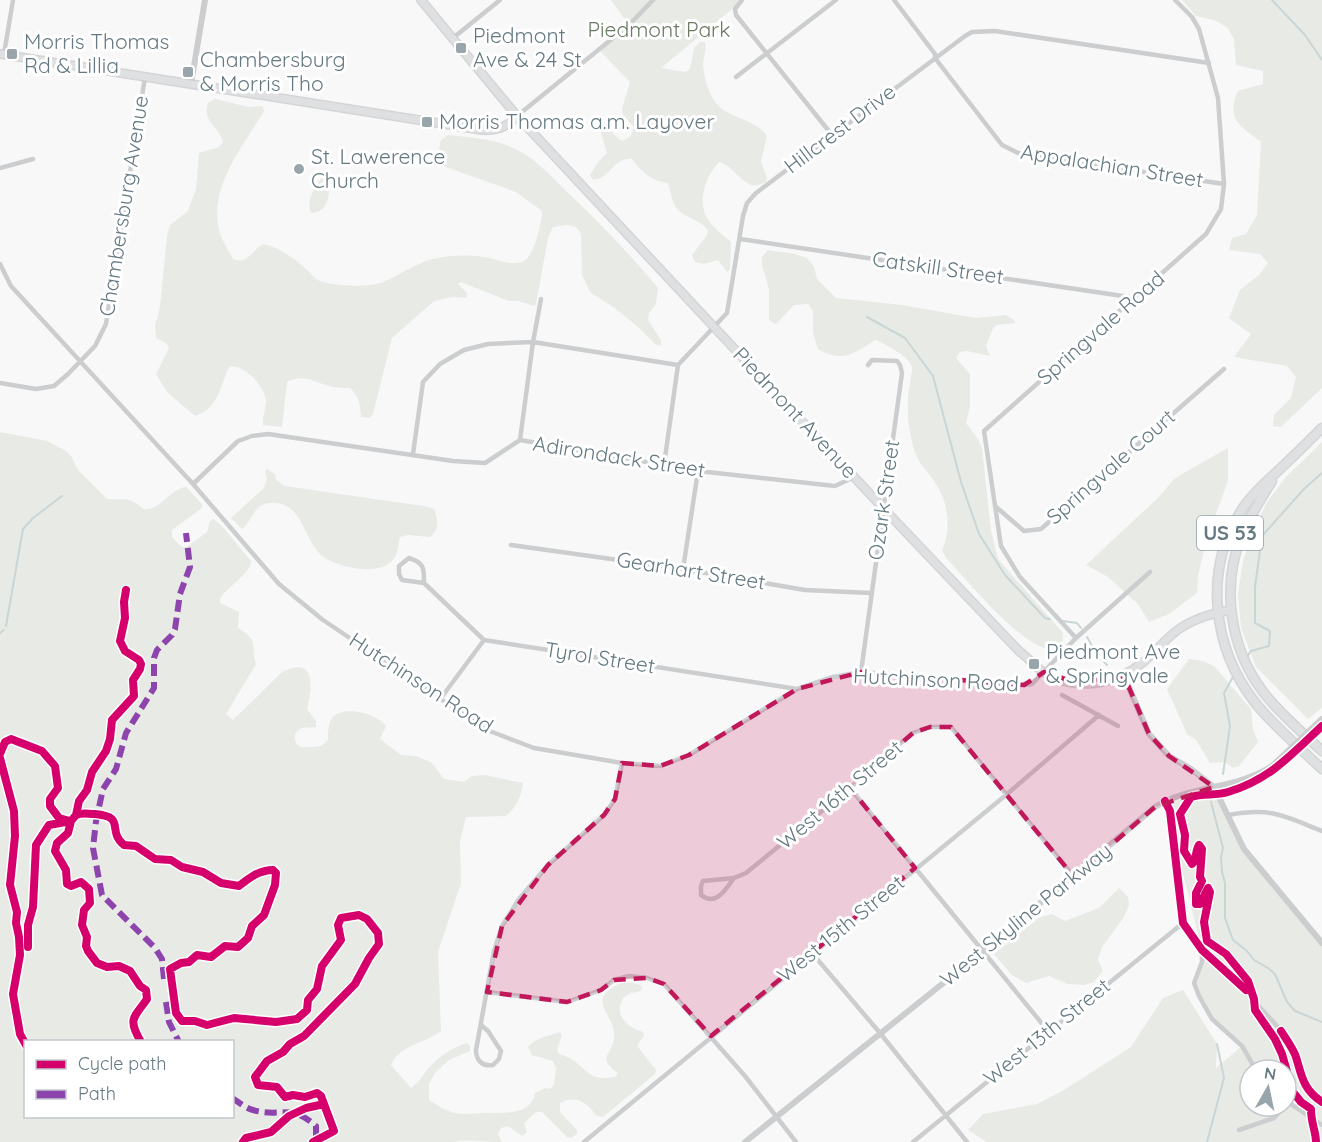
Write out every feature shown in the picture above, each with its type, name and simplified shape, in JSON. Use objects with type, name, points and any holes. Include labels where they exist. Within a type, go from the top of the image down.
[{"type":"highway","name":"US 53","points":[[1322,428],[1253,494],[1233,525],[1220,563],[1217,612],[1225,647],[1245,689],[1268,718],[1322,769]]},
{"type":"highway","name":"US 53","points":[[1279,470],[1255,508],[1240,539],[1233,566],[1231,610],[1235,633],[1245,660],[1264,694],[1322,751]]},
{"type":"main road","name":"Piedmont Avenue","points":[[421,0],[517,116],[883,508],[1019,651],[1044,672],[1077,683],[1101,682],[1124,676],[1180,628],[1217,612],[1231,610]]},
{"type":"main road","points":[[2,54],[482,130],[503,127],[517,116]]},
{"type":"street","points":[[2,54],[13,0]]},
{"type":"street","points":[[191,84],[205,0]]},
{"type":"street","points":[[453,38],[500,0]]},
{"type":"street","points":[[517,116],[629,25],[653,0]]},
{"type":"street","points":[[742,0],[735,9],[736,15],[832,135]]},
{"type":"street","points":[[736,77],[836,0]]},
{"type":"street","points":[[894,0],[935,54],[935,58]]},
{"type":"street","name":"Springvale Road","points":[[1076,638],[1020,577],[1001,546],[984,430],[1206,234],[1221,209],[1224,184],[1218,98],[1196,23],[1175,0]]},
{"type":"street","name":"Hillcrest Drive","points":[[678,365],[727,313],[747,203],[756,193],[832,135],[972,32],[984,30],[1209,63]]},
{"type":"street","name":"Appalachian Street","points":[[935,58],[1002,145],[1017,153],[1224,184]]},
{"type":"street","name":"Chambersburg Avenue","points":[[0,383],[47,389],[54,386],[69,374],[95,346],[106,324],[145,77]]},
{"type":"street","points":[[0,168],[33,159]]},
{"type":"street","name":"Catskill Street","points":[[740,239],[1136,298]]},
{"type":"street","name":"Hutchinson Road","points":[[0,264],[11,286],[194,484],[279,584],[322,620],[487,730],[534,748],[622,763],[660,766],[689,755],[797,689],[833,677],[861,672],[1032,684],[1076,638],[1150,572]]},
{"type":"street","points":[[520,440],[541,299]]},
{"type":"street","points":[[413,454],[423,382],[440,364],[464,350],[488,344],[533,342],[678,365],[664,465]]},
{"type":"street","name":"Ozark Street","points":[[861,672],[902,373],[897,361],[872,360],[868,365]]},
{"type":"street","name":"Springvale Court","points":[[995,506],[1024,531],[1041,530],[1224,369]]},
{"type":"street","name":"Adirondack Street","points":[[194,484],[238,441],[268,434],[453,461],[485,463],[520,440],[698,471],[836,486],[854,477]]},
{"type":"street","points":[[683,569],[698,471]]},
{"type":"street","name":"Gearhart Street","points":[[512,545],[683,569],[805,590],[871,593]]},
{"type":"street","points":[[424,583],[424,569],[418,561],[409,558],[399,566],[402,580],[424,583],[484,640],[441,698]]},
{"type":"street","name":"Tyrol Street","points":[[484,640],[797,689]]},
{"type":"street","points":[[1124,676],[1149,734],[1169,756],[1214,787],[1244,849],[1322,943]]},
{"type":"street","points":[[1062,695],[1118,726]]},
{"type":"street","name":"West 15th Street","points":[[584,1142],[812,952],[1006,795],[1099,715]]},
{"type":"street","name":"West Skyline Parkway","points":[[745,1142],[1074,877],[1155,807],[1193,790],[1242,782],[1257,776],[1272,766],[1322,719]]},
{"type":"street","name":"West 16th Street","points":[[734,878],[723,893],[712,900],[707,900],[701,895],[703,881],[734,878],[746,873],[913,733],[930,727],[951,727],[1006,795]]},
{"type":"street","points":[[482,1026],[501,1051],[497,1063],[489,1066],[481,1063],[476,1056],[478,1034],[482,1026],[494,951],[502,926],[519,899],[548,865],[604,815],[615,799],[622,763]]},
{"type":"street","points":[[850,788],[1048,1031]]},
{"type":"street","points":[[1006,795],[1074,877]]},
{"type":"street","points":[[1165,801],[1170,811],[1183,923],[1202,950],[1229,973],[1277,1026],[1295,1055],[1300,1077],[1312,1096],[1322,1102]]},
{"type":"street","points":[[1229,815],[1252,811],[1271,812],[1322,831]]},
{"type":"street","name":"West 13th Street","points":[[913,1142],[1183,923]]},
{"type":"street","points":[[1202,950],[1202,962],[1194,983],[1199,996],[1212,1019],[1242,1046],[1249,1058]]},
{"type":"street","points":[[812,952],[967,1142]]},
{"type":"street","points":[[487,992],[567,1002],[601,990],[614,980],[629,976],[647,978],[664,984],[711,1036],[796,1142]]},
{"type":"street","points":[[1298,1110],[1322,1125]]},
{"type":"street","points":[[1239,1130],[1274,1118]]},
{"type":"highlighted area","points":[[861,672],[1024,685],[1044,672],[1077,683],[1124,676],[1149,734],[1169,756],[1214,787],[1155,807],[1074,877],[951,727],[930,727],[913,733],[850,788],[915,868],[711,1036],[664,984],[647,978],[614,980],[601,990],[567,1002],[487,992],[502,926],[548,865],[604,815],[615,799],[622,763],[660,766],[689,755],[797,689]]},
{"type":"green space","name":"Piedmont Park","points":[[611,0],[743,0],[661,68],[686,72],[690,69],[694,48],[700,42],[705,42],[703,69],[712,97],[724,110],[755,125],[767,136],[761,162],[767,178],[766,182],[758,185],[746,183],[726,165],[719,162],[704,188],[703,204],[707,218],[731,242],[730,270],[727,272],[718,260],[704,264],[695,262],[692,255],[707,235],[708,230],[676,207],[668,183],[647,175],[632,159],[621,161],[599,179],[593,180],[590,175],[607,153],[600,130],[602,127],[623,141],[631,136],[634,127],[623,115],[622,109],[630,82],[599,50],[629,25]]},
{"type":"green space","points":[[1182,0],[1322,0],[1322,388],[1281,427],[1273,426],[1274,415],[1291,398],[1296,377],[1287,366],[1234,357],[1251,334],[1229,318],[1240,290],[1259,275],[1268,263],[1260,254],[1229,250],[1232,238],[1246,234],[1257,215],[1261,142],[1237,121],[1234,116],[1234,101],[1238,91],[1263,84],[1263,71],[1236,65],[1234,39],[1227,27],[1214,20],[1196,16]]},
{"type":"green space","points":[[215,99],[249,107],[262,106],[264,111],[231,165],[220,194],[217,209],[218,225],[233,259],[246,258],[263,244],[297,261],[320,281],[352,286],[377,284],[424,262],[443,257],[478,256],[504,262],[524,261],[534,246],[542,211],[516,192],[443,166],[437,158],[441,140],[448,135],[489,140],[519,151],[540,166],[613,237],[658,288],[656,304],[649,313],[648,320],[661,340],[661,345],[655,344],[616,309],[590,292],[582,275],[579,230],[569,225],[553,227],[548,238],[536,304],[534,306],[519,301],[509,301],[461,282],[458,284],[467,293],[466,298],[452,297],[434,301],[392,338],[373,414],[369,418],[361,417],[358,398],[350,388],[335,387],[298,378],[287,382],[282,427],[263,425],[265,395],[253,377],[235,367],[229,367],[214,403],[195,416],[167,392],[156,374],[169,348],[166,343],[156,338],[155,326],[160,307],[170,225],[188,211],[196,189],[199,153],[219,147],[223,142],[207,115],[208,103]]},
{"type":"green space","points":[[328,171],[329,191],[326,203],[318,212],[311,213],[311,196],[320,179]]},
{"type":"green space","points":[[768,250],[807,258],[814,267],[817,279],[836,298],[902,305],[976,318],[1006,315],[1015,321],[1015,323],[997,325],[993,328],[986,346],[990,356],[967,351],[960,352],[956,358],[970,374],[970,407],[966,423],[982,448],[991,531],[998,559],[1063,633],[1059,646],[1051,649],[1040,647],[1015,629],[990,606],[946,558],[942,550],[948,525],[946,508],[936,484],[918,460],[911,437],[908,411],[912,369],[910,363],[896,351],[875,340],[848,355],[834,355],[818,349],[813,333],[813,311],[808,304],[794,305],[776,324],[773,323],[769,319],[769,289],[762,265],[762,257]]},
{"type":"green space","points":[[0,432],[47,441],[66,451],[78,470],[107,499],[127,500],[143,509],[149,509],[186,487],[202,504],[202,508],[172,530],[172,537],[182,547],[187,547],[207,532],[210,521],[213,519],[221,525],[251,561],[243,575],[220,599],[220,603],[239,612],[238,628],[252,640],[256,664],[226,714],[233,720],[281,673],[300,667],[309,675],[310,691],[307,709],[316,721],[316,727],[302,728],[295,734],[296,743],[301,747],[321,746],[328,740],[330,722],[338,713],[361,712],[376,718],[386,726],[380,739],[401,755],[416,756],[431,762],[444,779],[464,782],[472,776],[484,775],[523,783],[518,801],[506,816],[466,817],[460,841],[461,883],[438,952],[441,1031],[407,1048],[395,1058],[391,1065],[411,1088],[440,1057],[467,1043],[470,1051],[449,1060],[435,1073],[429,1084],[429,1100],[458,1114],[507,1113],[522,1110],[532,1101],[535,1093],[545,1088],[550,1089],[554,1085],[556,1068],[553,1061],[532,1055],[528,1047],[538,1039],[559,1032],[562,1035],[557,1050],[559,1054],[575,1061],[597,1077],[615,1077],[618,1073],[611,1068],[607,1060],[613,1044],[614,1030],[605,1010],[603,998],[618,984],[632,983],[642,986],[641,991],[623,998],[620,1004],[621,1015],[627,1024],[643,1032],[644,1036],[638,1047],[656,1070],[655,1074],[603,1117],[595,1115],[588,1106],[580,1101],[570,1100],[560,1103],[560,1112],[577,1130],[577,1134],[571,1138],[567,1137],[542,1112],[536,1112],[524,1123],[527,1132],[522,1136],[508,1126],[501,1128],[498,1134],[502,1142],[0,1142]]},
{"type":"green space","points":[[1322,442],[1322,708],[1308,719],[1256,667],[1241,628],[1238,594],[1243,561],[1252,533],[1267,502],[1286,477]]},
{"type":"green space","points":[[1228,448],[1228,481],[1206,541],[1198,576],[1197,593],[1169,614],[1149,622],[1138,604],[1108,577],[1086,565],[1159,497],[1175,478]]},
{"type":"green space","points":[[267,469],[275,474],[276,480],[285,486],[434,509],[437,528],[430,537],[408,535],[400,537],[396,555],[391,562],[382,567],[360,569],[338,564],[321,555],[289,507],[281,504],[264,504],[242,529],[231,518],[264,488]]},
{"type":"green space","points":[[1189,659],[1203,661],[1214,666],[1251,709],[1253,729],[1258,742],[1239,766],[1233,768],[1225,762],[1210,763],[1196,740],[1187,734],[1167,689]]},
{"type":"green space","points":[[1214,787],[1244,849],[1322,943],[1322,1142],[987,1142],[968,1130],[983,1114],[1037,1104],[1064,1090],[1131,1047],[1163,998],[1183,990],[1217,1044],[1216,1068],[1242,1046],[1216,1023],[1194,983],[1202,962],[1202,950],[1165,801]]},
{"type":"green space","points":[[1119,888],[1128,897],[1129,905],[1124,917],[1102,947],[1098,960],[1103,971],[1094,982],[1084,985],[1068,984],[1049,976],[1026,983],[1012,975],[994,954],[1040,917],[1052,914],[1065,921],[1099,908]]},
{"type":"waterway","points":[[1272,0],[1305,35],[1322,60]]},
{"type":"waterway","points":[[867,317],[905,338],[933,376],[961,482],[979,534],[1005,575],[1045,618],[1050,619]]},
{"type":"waterway","points":[[1246,658],[1251,651],[1269,646],[1270,631],[1255,623],[1255,587],[1262,536],[1304,489],[1322,473]]},
{"type":"waterway","points":[[6,626],[23,529],[33,518],[62,496]]},
{"type":"waterway","points":[[1063,621],[1077,623],[1081,628]]},
{"type":"waterway","points":[[0,633],[4,630]]},
{"type":"waterway","points":[[1087,637],[1096,653],[1107,665]]},
{"type":"waterway","points":[[1223,774],[1230,726],[1224,693],[1234,675]]},
{"type":"waterway","points":[[1211,802],[1223,848],[1221,857],[1225,883],[1225,918],[1233,940],[1254,960],[1275,974],[1287,1002],[1295,1011],[1322,1022]]},
{"type":"waterway","points":[[1207,1142],[1224,1078],[1217,1044]]},
{"type":"marked path","points":[[164,979],[162,959],[155,948],[102,895],[93,848],[103,789],[116,769],[126,733],[154,688],[154,658],[157,650],[175,629],[180,594],[190,567],[186,533]]},
{"type":"marked path","points":[[166,1002],[169,1022],[178,1040]]},
{"type":"marked path","points":[[234,1099],[253,1110],[292,1113],[307,1119],[316,1126],[316,1139],[310,1141]]},
{"type":"cycle path","points":[[126,590],[125,618],[120,641],[125,651],[139,660],[141,664],[133,680],[134,696],[112,720],[106,751],[92,772],[87,790],[79,801],[68,833],[57,843],[55,851],[66,870],[67,884],[71,886],[81,882],[89,889],[90,903],[84,910],[82,925],[87,937],[88,951],[97,963],[107,967],[119,966],[130,971],[140,986],[146,990],[147,999],[133,1023],[140,1040]]},
{"type":"cycle path","points":[[1316,1142],[1311,1109],[1293,1092],[1282,1054],[1275,1039],[1255,1010],[1248,981],[1226,954],[1207,941],[1204,922],[1210,892],[1208,888],[1200,904],[1196,904],[1196,893],[1202,881],[1200,877],[1202,849],[1199,845],[1192,864],[1184,851],[1185,835],[1180,814],[1191,797],[1228,792],[1256,781],[1279,765],[1322,726]]},
{"type":"cycle path","points":[[0,754],[5,742],[11,739],[42,751],[55,766],[58,788],[50,799],[50,806],[59,818],[70,821]]},
{"type":"cycle path","points":[[0,758],[14,811],[15,836],[10,885],[17,912],[20,955],[13,994],[20,1034],[24,1041]]},
{"type":"cycle path","points":[[1165,801],[1170,811],[1183,923],[1202,950],[1246,990]]},
{"type":"cycle path","points":[[76,815],[95,814],[110,818],[116,834],[124,845],[136,846],[155,859],[171,860],[182,867],[203,872],[221,883],[239,886],[250,877],[263,871],[273,870],[276,873],[275,885],[264,915],[252,926],[248,938],[238,947],[225,946],[211,957],[197,955],[189,962],[181,963],[170,969],[176,1013],[182,1021],[195,1021],[207,1025],[234,1018],[276,1022],[297,1019],[307,1010],[308,1000],[317,989],[322,966],[341,940],[338,925],[341,918],[359,915],[367,919],[378,933],[379,944],[355,984],[304,1036],[267,1061],[255,1077],[258,1085],[277,1087],[285,1097],[293,1095],[305,1097],[317,1093],[321,1096],[334,1131],[313,1142]]},
{"type":"cycle path","points":[[28,947],[28,925],[33,907],[36,845],[49,825],[71,821]]},
{"type":"cycle path","points":[[1281,1031],[1295,1054],[1307,1087],[1322,1102]]},
{"type":"cycle path","points":[[243,1142],[246,1138],[271,1132],[289,1116],[306,1108],[324,1104]]},
{"type":"place","name":"Piedmont Ave & 24 St","points":[[461,48]]},
{"type":"place","name":"Morris Thomas Rd & Lillia","points":[[12,54]]},
{"type":"place","name":"Chambersburg & Morris Tho","points":[[188,72]]},
{"type":"place","name":"Morris Thomas a.m. Layover","points":[[427,122]]},
{"type":"place","name":"St. Lawerence Church","points":[[299,169]]},
{"type":"place","name":"Piedmont Ave & Springvale","points":[[1034,664]]}]
